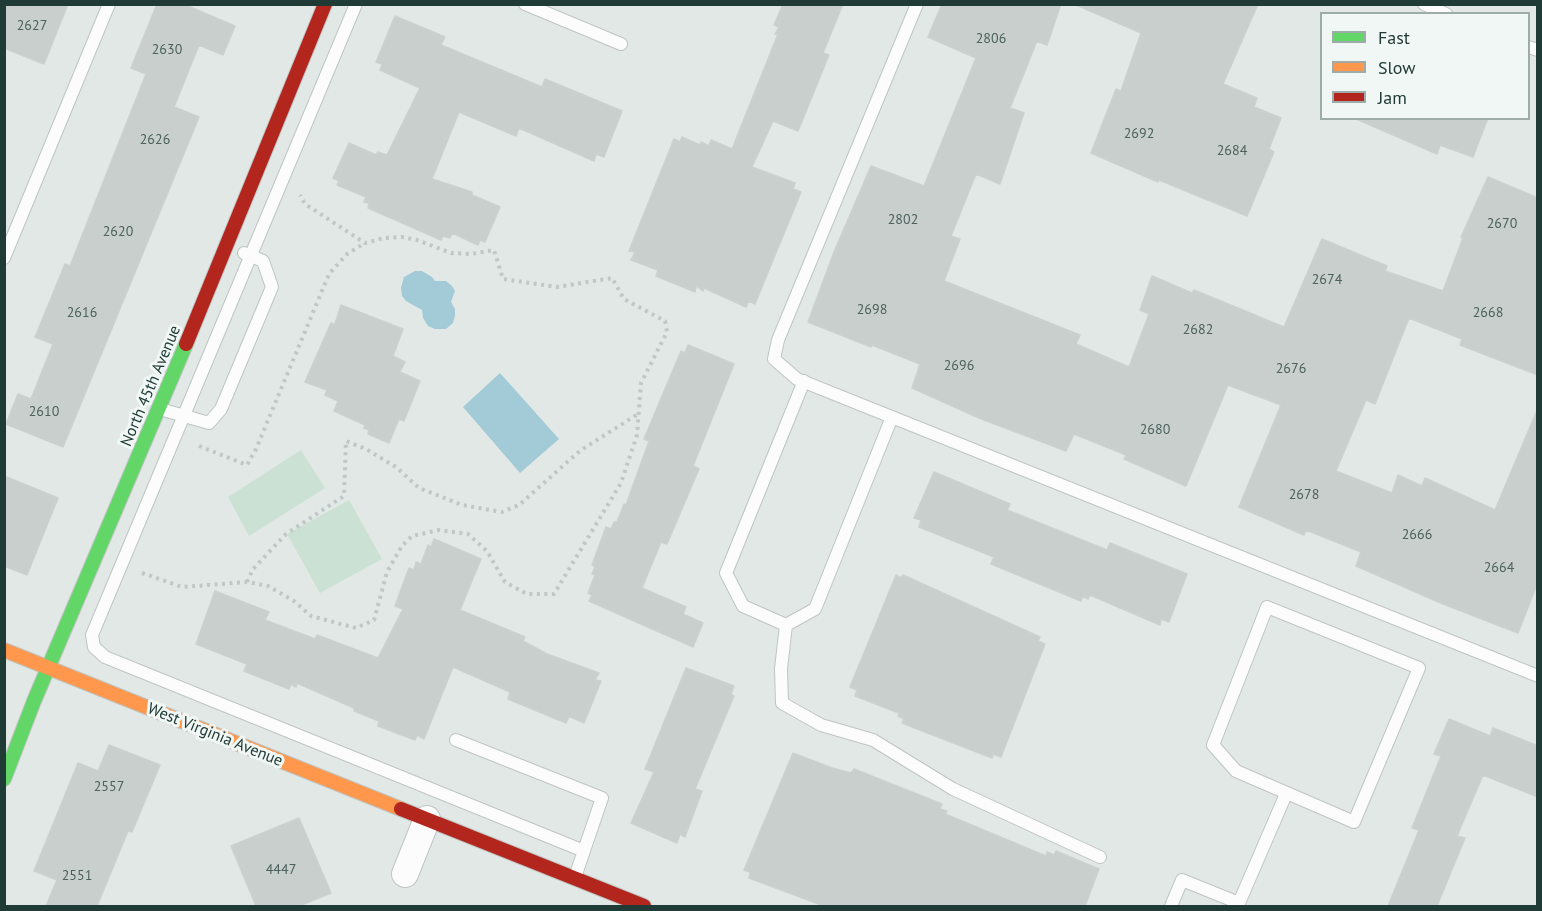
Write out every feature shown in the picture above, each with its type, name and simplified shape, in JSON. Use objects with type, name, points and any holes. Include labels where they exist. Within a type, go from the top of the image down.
[{"type":"street","name":"North 45th Avenue","points":[[4,779],[48,668],[160,409],[325,4]]},
{"type":"street","name":"West Virginia Avenue","points":[[4,650],[644,906]]},
{"type":"street","points":[[405,874],[427,819]]},
{"type":"lane","points":[[4,258],[109,4]]},
{"type":"lane","points":[[356,4],[92,635],[94,647],[105,657],[584,851]]},
{"type":"lane","points":[[525,4],[621,44]]},
{"type":"lane","points":[[917,4],[778,340],[774,359],[797,379],[1538,676]]},
{"type":"lane","points":[[1424,4],[1442,12]]},
{"type":"lane","points":[[160,409],[209,423],[221,409],[272,287],[263,261],[227,245]]},
{"type":"lane","points":[[786,625],[742,606],[726,573],[804,381]]},
{"type":"lane","points":[[786,625],[815,609],[892,417]]},
{"type":"lane","points":[[1268,607],[1419,669],[1354,822],[1286,794],[1236,771],[1213,745],[1268,607]]},
{"type":"lane","points":[[786,625],[782,703],[821,725],[873,740],[953,789],[1100,856]]},
{"type":"lane","points":[[456,740],[602,798],[574,879]]},
{"type":"lane","points":[[1172,906],[1182,880],[1238,904],[1286,794]]},
{"type":"path","points":[[285,172],[305,204],[365,243]]},
{"type":"path","points":[[121,565],[182,587],[247,582],[268,586],[294,601],[312,616],[356,628],[374,620],[387,572],[402,546],[412,536],[439,530],[468,534],[487,551],[505,582],[527,594],[554,594],[621,483],[637,435],[641,383],[667,332],[664,321],[624,299],[612,278],[557,287],[503,279],[494,250],[471,254],[451,252],[402,237],[384,238],[365,243],[347,254],[329,274],[256,450],[247,465],[176,437]]},
{"type":"path","points":[[247,582],[253,569],[286,534],[344,496],[346,441],[366,449],[396,467],[419,488],[462,505],[502,512],[519,505],[581,450],[638,414]]},
{"type":"green space","points":[[301,450],[325,488],[249,536],[228,497]]},
{"type":"green space","points":[[349,500],[382,559],[320,593],[287,534]]},
{"type":"water","points":[[415,271],[422,271],[435,281],[446,281],[455,291],[451,302],[455,309],[455,316],[453,323],[446,329],[435,329],[428,326],[423,318],[422,310],[406,301],[402,296],[401,288],[404,277]]},
{"type":"water","points":[[500,373],[559,439],[520,473],[463,407]]},
{"type":"building","points":[[4,4],[68,4],[44,64],[4,48]]},
{"type":"building","points":[[157,4],[183,4],[235,26],[223,55],[199,45],[174,107],[199,117],[63,447],[6,424],[18,394],[31,399],[53,344],[35,337],[65,264],[70,266],[146,74],[131,68]]},
{"type":"building","points":[[783,4],[843,4],[823,53],[829,55],[798,131],[773,121],[752,167],[795,183],[793,189],[801,192],[755,304],[749,301],[746,307],[704,288],[703,291],[696,286],[695,292],[656,276],[658,270],[631,260],[635,252],[629,251],[674,139],[680,142],[682,137],[700,145],[701,142],[709,146],[711,140],[732,149],[778,34],[775,34],[779,27],[774,25]]},
{"type":"building","points":[[942,4],[1061,4],[1047,45],[1037,41],[1010,108],[1024,113],[1000,184],[976,174],[951,236],[960,239],[944,281],[1080,335],[1076,344],[1129,367],[1149,314],[1140,310],[1152,276],[1192,293],[1194,290],[1284,327],[1322,239],[1387,266],[1385,271],[1443,291],[1463,238],[1461,237],[1488,177],[1538,198],[1538,375],[1460,345],[1462,339],[1409,318],[1375,404],[1366,400],[1336,471],[1392,493],[1398,475],[1422,486],[1425,478],[1495,510],[1538,408],[1538,582],[1518,633],[1443,604],[1356,566],[1361,552],[1306,530],[1304,535],[1239,507],[1281,405],[1228,385],[1186,486],[1124,459],[1126,455],[1074,434],[1066,451],[979,418],[912,388],[920,364],[808,322],[834,252],[871,166],[924,186],[976,58],[928,37]]},
{"type":"building","points":[[1074,4],[1258,4],[1223,84],[1257,98],[1254,107],[1281,118],[1269,149],[1274,152],[1247,216],[1159,180],[1158,182],[1091,153],[1116,89],[1121,91],[1141,33]]},
{"type":"building","points":[[395,16],[445,37],[441,45],[542,87],[545,79],[622,111],[604,157],[596,154],[594,161],[519,128],[516,136],[459,112],[432,179],[472,192],[472,195],[500,207],[485,242],[480,240],[478,245],[452,233],[450,238],[443,236],[441,240],[368,208],[369,203],[364,202],[366,197],[337,185],[339,181],[333,178],[349,143],[376,155],[378,152],[387,155],[420,88],[380,70],[382,64],[376,62]]},
{"type":"building","points":[[1359,120],[1487,120],[1473,157],[1440,145],[1437,154]]},
{"type":"building","points":[[341,305],[403,329],[393,356],[405,362],[400,372],[420,381],[404,421],[399,419],[389,443],[368,434],[369,430],[364,428],[365,425],[334,411],[338,401],[325,395],[327,390],[305,382],[331,323],[335,324]]},
{"type":"building","points":[[688,345],[734,364],[693,466],[699,469],[667,544],[661,542],[642,588],[686,607],[683,614],[703,623],[693,647],[589,601],[592,595],[588,593],[595,575],[592,574],[595,567],[592,565],[606,527],[611,529],[614,522],[617,522],[624,504],[626,505],[649,441],[644,439],[681,351],[685,353]]},
{"type":"building","points":[[934,472],[1010,504],[1007,510],[1107,550],[1110,543],[1187,574],[1169,622],[1161,619],[1160,625],[1090,595],[1088,599],[1083,596],[1081,601],[991,564],[994,557],[919,527],[921,520],[914,518]]},
{"type":"building","points":[[4,476],[58,498],[27,575],[4,566]]},
{"type":"building","points":[[434,539],[481,559],[460,610],[525,637],[523,641],[547,654],[599,673],[595,680],[601,681],[584,723],[569,716],[566,723],[508,699],[510,692],[453,667],[424,739],[417,735],[415,740],[378,726],[379,721],[297,683],[296,687],[291,684],[289,689],[244,671],[247,664],[196,644],[215,591],[269,612],[265,620],[315,639],[317,635],[378,658],[403,609],[395,606],[409,568],[414,570],[416,562],[421,564],[428,545],[431,547]]},
{"type":"building","points":[[896,575],[901,578],[903,575],[1040,637],[1038,641],[1045,644],[1001,757],[993,754],[992,758],[902,723],[904,719],[898,716],[899,713],[855,696],[857,690],[850,687]]},
{"type":"building","points":[[686,668],[734,686],[731,694],[734,696],[695,789],[702,791],[685,837],[680,834],[677,843],[631,823],[654,772],[645,769]]},
{"type":"building","points":[[1449,719],[1490,736],[1493,728],[1538,746],[1538,797],[1483,775],[1457,836],[1465,838],[1437,906],[1388,906],[1419,830],[1412,828],[1441,756],[1434,754]]},
{"type":"building","points":[[109,745],[160,765],[132,832],[128,831],[97,906],[46,906],[57,880],[34,871],[78,763],[98,771]]},
{"type":"building","points":[[793,753],[851,773],[854,769],[942,804],[940,809],[947,811],[945,814],[1046,856],[1047,852],[1054,855],[1056,851],[1099,869],[1085,906],[824,906],[749,878],[750,872],[744,870]]},
{"type":"building","points":[[299,818],[331,893],[299,906],[256,906],[231,846]]},
{"type":"traffic: fast","points":[[4,779],[34,701],[186,344]]},
{"type":"traffic: slow","points":[[4,650],[401,809]]},
{"type":"traffic: jam","points":[[186,344],[325,4]]},
{"type":"traffic: jam","points":[[401,809],[644,906]]}]
